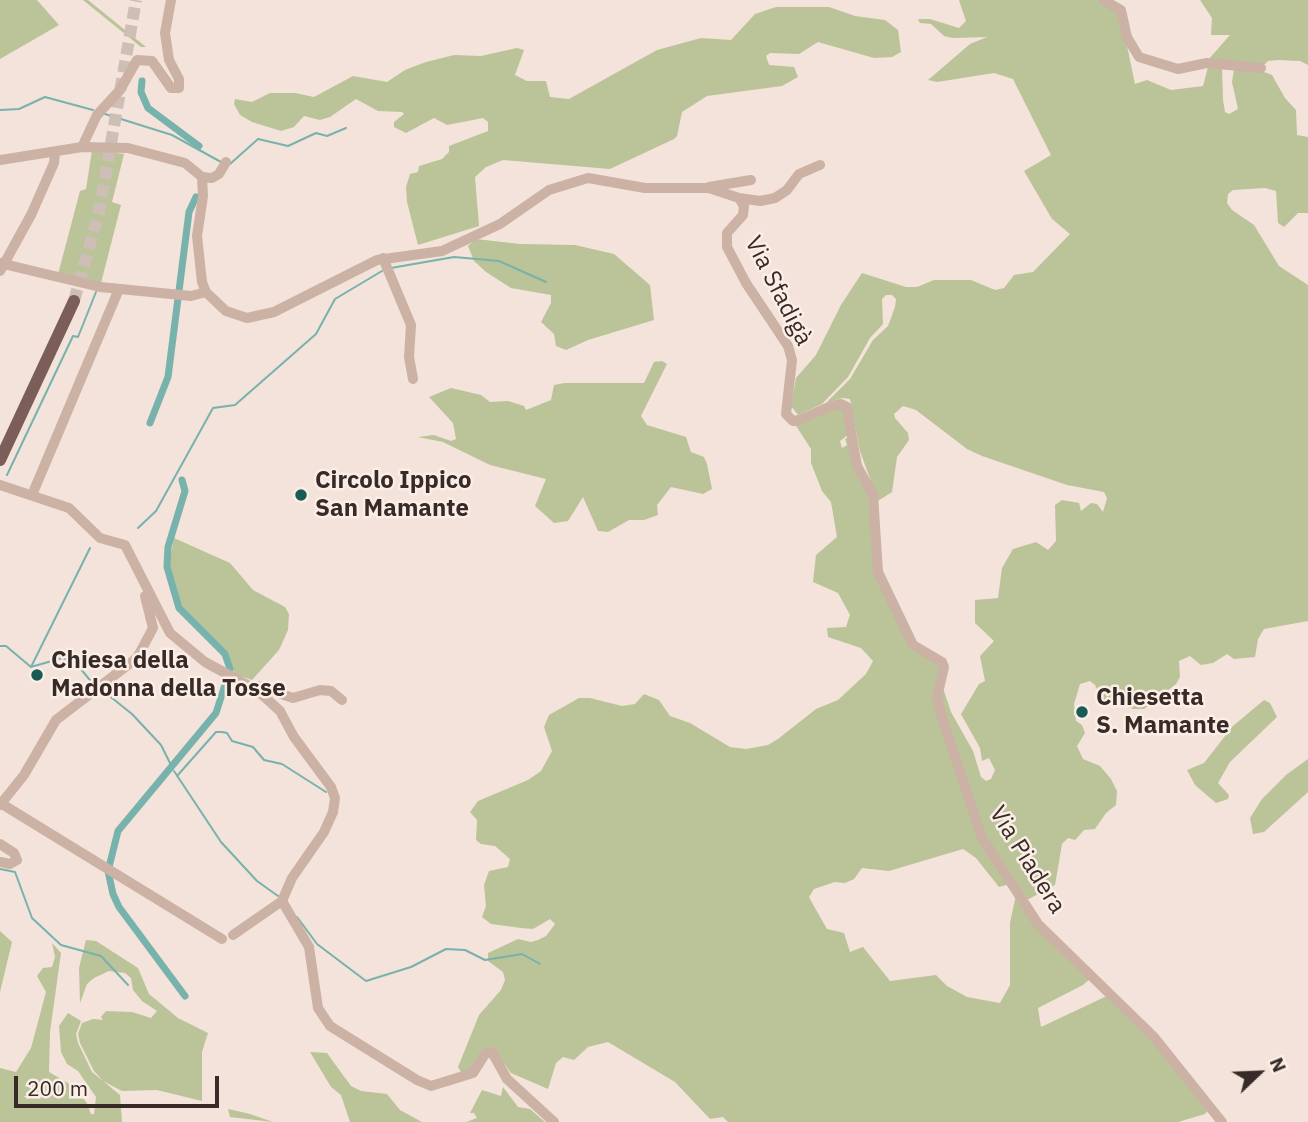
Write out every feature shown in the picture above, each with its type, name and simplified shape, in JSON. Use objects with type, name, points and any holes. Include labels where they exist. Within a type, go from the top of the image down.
[{"type":"main road","points":[[0,460],[74,301]]},
{"type":"street","points":[[82,147],[97,115],[120,90],[137,60],[152,61],[171,88],[179,88],[179,79],[169,60],[165,33],[171,0]]},
{"type":"street","points":[[1104,0],[1121,10],[1126,37],[1139,57],[1178,69],[1207,63],[1261,68]]},
{"type":"street","points":[[0,160],[55,154],[82,147],[133,149],[185,163],[202,177],[212,178],[225,164]]},
{"type":"street","points":[[55,154],[54,163],[31,215],[1,266],[119,289],[180,295],[206,292]]},
{"type":"street","points":[[709,188],[739,198],[760,201],[775,198],[787,190],[799,174],[820,165]]},
{"type":"street","points":[[202,177],[203,196],[197,248],[206,292],[235,316],[264,316],[383,258],[442,251],[500,224],[550,190],[588,178],[645,188],[709,188],[751,180]]},
{"type":"street","name":"Via Sfadigà","points":[[739,198],[744,206],[743,215],[727,233],[727,247],[746,283],[788,346],[791,369],[786,414],[793,421],[831,406],[841,404],[846,407],[857,466],[873,495],[878,572],[914,645],[925,652]]},
{"type":"street","points":[[383,258],[411,325],[409,357],[413,379]]},
{"type":"street","points":[[32,495],[119,289]]},
{"type":"street","points":[[2,488],[69,508],[100,538],[125,545],[170,633],[195,656],[250,685],[293,698],[316,691],[331,691],[342,700]]},
{"type":"street","points":[[144,582],[153,628],[150,638],[131,664],[96,687],[55,720],[24,775],[1,805],[222,939]]},
{"type":"street","name":"Via Piadera","points":[[925,652],[942,662],[944,667],[937,697],[982,838],[1038,925],[1154,1037],[1222,1122]]},
{"type":"street","points":[[233,936],[282,901],[292,878],[324,832],[333,812],[335,797],[280,711],[250,685]]},
{"type":"street","points":[[0,844],[14,853],[17,860],[10,864],[0,862]]},
{"type":"street","points":[[282,901],[309,947],[315,997],[320,1013],[330,1026],[431,1086],[471,1074],[485,1054],[492,1052],[508,1079],[554,1122]]},
{"type":"green space","points":[[0,0],[37,0],[59,25],[0,59]]},
{"type":"green space","points":[[83,0],[88,0],[146,47],[141,47]]},
{"type":"green space","points":[[959,0],[1100,0],[1120,12],[1135,84],[1147,80],[1171,90],[1203,86],[1208,67],[1222,67],[1223,100],[1225,112],[1229,114],[1238,109],[1232,82],[1234,69],[1264,72],[1272,75],[1285,98],[1296,110],[1297,135],[1308,137],[1308,213],[1298,213],[1284,227],[1278,223],[1276,191],[1265,188],[1233,190],[1228,194],[1227,203],[1232,210],[1254,225],[1279,266],[1308,285],[1308,621],[1264,629],[1258,639],[1255,657],[1234,659],[1227,654],[1213,663],[1201,665],[1190,656],[1179,661],[1180,677],[1176,684],[1144,709],[1133,709],[1118,702],[1097,703],[1099,693],[1095,685],[1090,681],[1080,684],[1074,704],[1076,721],[1082,725],[1085,733],[1077,746],[1083,759],[1100,766],[1111,779],[1117,791],[1116,805],[1106,813],[1095,829],[1084,830],[1075,840],[1068,838],[1062,844],[1055,885],[1027,900],[982,831],[941,702],[943,688],[951,712],[973,751],[981,777],[986,781],[991,779],[995,770],[989,758],[982,761],[980,748],[961,714],[979,684],[985,681],[980,656],[994,641],[975,623],[975,600],[998,598],[1002,568],[1013,549],[1036,542],[1048,550],[1056,541],[1055,505],[1062,500],[1079,503],[1081,511],[1091,503],[1097,504],[1103,512],[1107,498],[1104,492],[1067,485],[982,456],[967,449],[916,410],[903,406],[894,414],[908,433],[909,440],[897,457],[892,492],[878,501],[860,451],[850,399],[827,402],[850,379],[873,340],[888,326],[895,307],[896,299],[892,295],[886,295],[882,299],[883,324],[870,338],[848,377],[822,404],[798,415],[791,406],[796,378],[816,355],[841,305],[862,273],[906,287],[917,287],[934,280],[971,280],[995,290],[1004,288],[1014,275],[1033,272],[1070,234],[1052,219],[1024,171],[1051,155],[1013,79],[994,73],[937,82],[928,80],[970,44],[987,37],[953,38],[944,36],[931,24],[920,23],[918,19],[930,19],[959,28],[966,21]]},
{"type":"green space","points":[[1200,0],[1308,0],[1308,65],[1300,61],[1278,60],[1268,61],[1261,68],[1208,60],[1230,35],[1211,35],[1212,18]]},
{"type":"green space","points":[[776,7],[829,7],[855,16],[885,20],[898,30],[901,52],[892,57],[874,58],[818,42],[799,54],[770,53],[766,56],[769,65],[794,67],[798,77],[782,86],[707,96],[682,112],[674,139],[610,169],[503,160],[486,167],[475,177],[479,226],[418,245],[407,202],[406,187],[410,174],[418,172],[419,166],[442,159],[449,152],[449,146],[488,131],[488,122],[483,118],[447,125],[434,118],[406,133],[394,127],[394,122],[404,114],[402,112],[378,111],[356,99],[330,117],[320,120],[304,116],[294,127],[281,131],[252,122],[240,115],[234,104],[235,99],[252,102],[270,93],[295,93],[314,97],[353,76],[387,82],[405,70],[426,62],[454,55],[481,56],[517,48],[524,50],[515,75],[527,81],[546,81],[550,97],[569,99],[657,50],[701,38],[731,40],[755,14]]},
{"type":"green space","points":[[92,150],[124,154],[112,202],[121,205],[100,287],[57,278],[80,191],[86,189]]},
{"type":"green space","points":[[476,239],[520,244],[575,245],[614,254],[650,285],[654,320],[588,340],[566,350],[556,346],[554,334],[541,322],[551,303],[551,295],[511,288],[486,272],[474,261],[468,246]]},
{"type":"green space","points":[[662,361],[667,364],[641,416],[647,425],[686,437],[691,452],[704,457],[712,489],[703,494],[671,487],[657,505],[658,515],[644,520],[629,520],[608,532],[598,531],[583,497],[568,521],[554,523],[535,506],[546,479],[490,465],[443,442],[418,437],[434,435],[451,441],[456,439],[453,423],[429,397],[451,388],[481,395],[490,402],[508,401],[524,406],[526,410],[551,400],[554,385],[644,383],[654,362]]},
{"type":"green space","points":[[841,404],[852,432],[840,441],[842,448],[847,445],[845,439],[853,435],[866,481],[877,556],[908,637],[940,662],[938,691],[973,820],[1014,883],[999,887],[976,858],[963,849],[889,871],[862,868],[854,879],[814,889],[809,897],[827,929],[844,933],[850,952],[863,947],[890,981],[936,975],[947,986],[967,997],[1000,1003],[1010,985],[1010,923],[1016,895],[1092,977],[1083,985],[1038,1008],[1041,1027],[1109,995],[1211,1106],[1205,1114],[1178,1122],[728,1122],[723,1117],[710,1119],[675,1082],[608,1042],[588,1047],[574,1060],[563,1057],[556,1063],[548,1089],[511,1073],[494,1050],[476,1069],[455,1076],[461,1072],[458,1067],[479,1015],[501,990],[505,980],[503,972],[488,961],[488,953],[518,939],[531,942],[538,940],[546,936],[555,924],[550,919],[533,929],[521,928],[491,924],[482,917],[486,906],[484,885],[489,871],[508,867],[510,859],[495,846],[481,844],[476,840],[477,820],[470,812],[478,801],[528,780],[541,771],[552,751],[544,727],[549,715],[579,698],[622,706],[635,704],[644,694],[659,700],[670,716],[690,723],[730,747],[746,749],[768,745],[778,739],[816,709],[838,700],[866,674],[873,661],[861,648],[828,637],[827,628],[846,627],[850,615],[838,593],[813,582],[816,555],[837,537],[831,502],[822,491],[811,463],[811,449],[793,421]]},
{"type":"green space","points":[[174,538],[230,563],[253,590],[285,607],[289,614],[288,630],[279,650],[252,680],[235,674],[222,647],[181,607],[169,563]]},
{"type":"green space","points":[[1264,700],[1270,703],[1277,717],[1230,762],[1218,783],[1229,795],[1228,799],[1216,803],[1195,785],[1187,770],[1204,763],[1233,726]]},
{"type":"green space","points":[[1308,759],[1308,792],[1264,832],[1253,834],[1250,818],[1262,799],[1286,775]]},
{"type":"green space","points":[[0,931],[12,942],[0,992]]},
{"type":"green space","points":[[86,940],[96,941],[138,968],[149,994],[178,1018],[208,1033],[202,1052],[202,1101],[157,1090],[122,1091],[103,1081],[94,1071],[80,1043],[78,1034],[82,1023],[93,1019],[103,1020],[101,1017],[106,1011],[132,1012],[151,1018],[157,1011],[142,1001],[133,990],[131,978],[125,973],[109,971],[87,984],[80,1003],[79,968]]},
{"type":"green space","points":[[52,943],[61,953],[50,1032],[49,1072],[73,1086],[87,1103],[91,1114],[94,1114],[96,1097],[78,1071],[67,1064],[61,1052],[59,1026],[68,1013],[81,1021],[76,1034],[92,1072],[120,1095],[122,1122],[0,1122],[0,1068],[16,1072],[31,1048],[46,992],[37,976],[43,968],[52,967],[55,957]]},
{"type":"green space","points":[[310,1052],[327,1053],[351,1086],[361,1091],[387,1094],[400,1110],[422,1122],[350,1122],[341,1095],[331,1087]]},
{"type":"green space","points":[[503,1087],[518,1107],[530,1109],[545,1122],[466,1122],[477,1118],[474,1113],[470,1113],[482,1090],[501,1096]]},
{"type":"green space","points":[[228,1109],[250,1114],[273,1122],[230,1117]]},
{"type":"waterway","points":[[142,81],[141,92],[148,108],[199,146]]},
{"type":"waterway","points":[[0,110],[19,109],[45,97],[93,110]]},
{"type":"waterway","points":[[105,114],[172,135],[221,162]]},
{"type":"waterway","points":[[230,164],[258,139],[288,146],[316,133],[327,136],[346,128]]},
{"type":"waterway","points":[[150,423],[168,377],[189,212],[196,197]]},
{"type":"waterway","points":[[391,268],[454,257],[499,261],[546,282]]},
{"type":"waterway","points":[[138,528],[156,511],[213,408],[235,405],[316,334],[335,299],[382,271]]},
{"type":"waterway","points":[[7,475],[73,336],[78,337],[96,292]]},
{"type":"waterway","points":[[182,480],[185,491],[168,547],[167,567],[179,608],[225,654],[230,669],[216,713],[118,831],[108,871],[119,907],[185,996]]},
{"type":"waterway","points":[[31,667],[90,548]]},
{"type":"waterway","points":[[0,646],[6,646],[31,667],[62,658],[75,662],[94,685]]},
{"type":"waterway","points":[[102,690],[132,714],[161,745],[170,763]]},
{"type":"waterway","points":[[177,776],[216,732],[222,732],[227,733],[232,741],[253,747],[264,760],[282,764],[326,792]]},
{"type":"waterway","points":[[174,771],[221,842],[257,881],[278,896]]},
{"type":"waterway","points":[[0,869],[15,872],[32,918],[61,945],[101,956],[128,985]]},
{"type":"waterway","points":[[297,917],[317,944],[366,981],[411,967],[446,949],[465,950],[485,960],[522,954],[540,964]]},
{"type":"tunnel","points":[[74,301],[99,212],[136,0]]},
{"type":"place","name":"Circolo Ippico San Mamante","points":[[301,495]]},
{"type":"place","name":"Chiesa della Madonna della Tosse","points":[[37,675]]},
{"type":"place","name":"Chiesetta S. Mamante","points":[[1082,712]]}]
